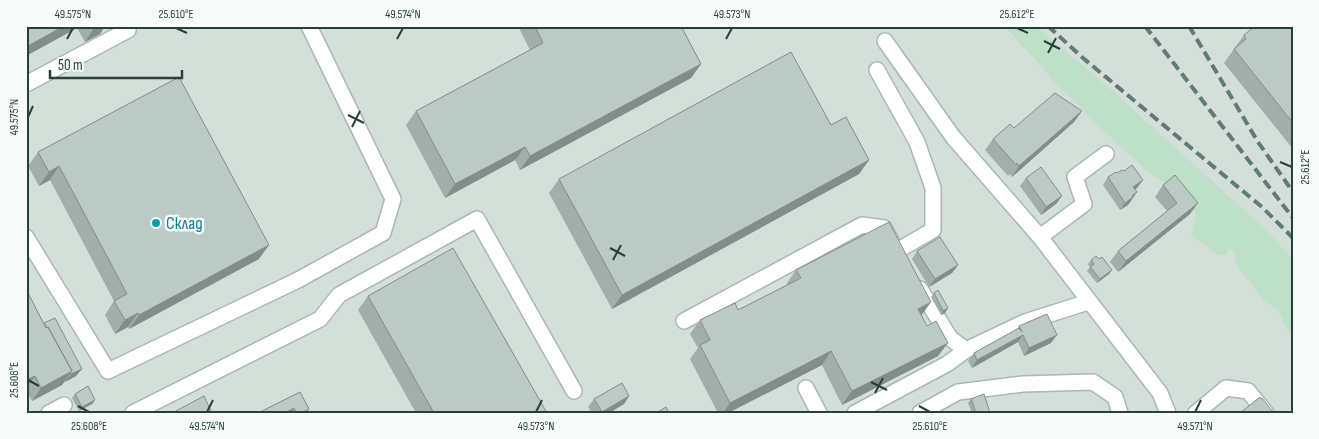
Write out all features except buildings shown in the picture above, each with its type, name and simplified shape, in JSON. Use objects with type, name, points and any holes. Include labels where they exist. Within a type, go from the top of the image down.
[{"type":"lane","points":[[26,84],[128,30],[128,26]]},
{"type":"lane","points":[[26,237],[108,371],[298,280],[383,233],[393,200],[309,26]]},
{"type":"lane","points":[[885,41],[953,137],[1040,237],[1088,302],[1160,393],[1168,413]]},
{"type":"lane","points":[[877,70],[917,142],[933,188],[933,230],[898,252]]},
{"type":"lane","points":[[1040,237],[1084,204],[1075,177],[1106,154]]},
{"type":"lane","points":[[133,413],[320,320],[339,295],[477,219],[574,391]]},
{"type":"lane","points":[[684,321],[862,225],[884,228],[950,338],[966,350]]},
{"type":"lane","points":[[856,413],[948,364],[966,350],[1025,322],[1088,302]]},
{"type":"lane","points":[[920,413],[958,392],[1023,384],[1093,382],[1115,397],[1120,413]]},
{"type":"lane","points":[[806,388],[818,413]]},
{"type":"lane","points":[[1196,413],[1226,388],[1248,391],[1266,413]]},
{"type":"lane","points":[[49,413],[64,406]]},
{"type":"shaded area","points":[[26,26],[1293,26],[1293,413],[26,413]]},
{"type":"green space","points":[[1001,26],[1036,26],[1107,86],[1261,225],[1293,259],[1293,334],[1286,328],[1279,312],[1263,299],[1237,266],[1235,263],[1236,255],[1233,250],[1229,249],[1225,255],[1218,255],[1191,235],[1196,213],[1177,190],[1148,172],[1093,121],[1057,85],[1013,35]]},
{"type":"railway","points":[[1048,26],[1083,58],[1262,207],[1293,238]]},
{"type":"railway","points":[[1145,26],[1293,218]]},
{"type":"railway","points":[[1189,26],[1258,142],[1293,192]]},
{"type":"place","name":"Склад","points":[[156,223]]}]
